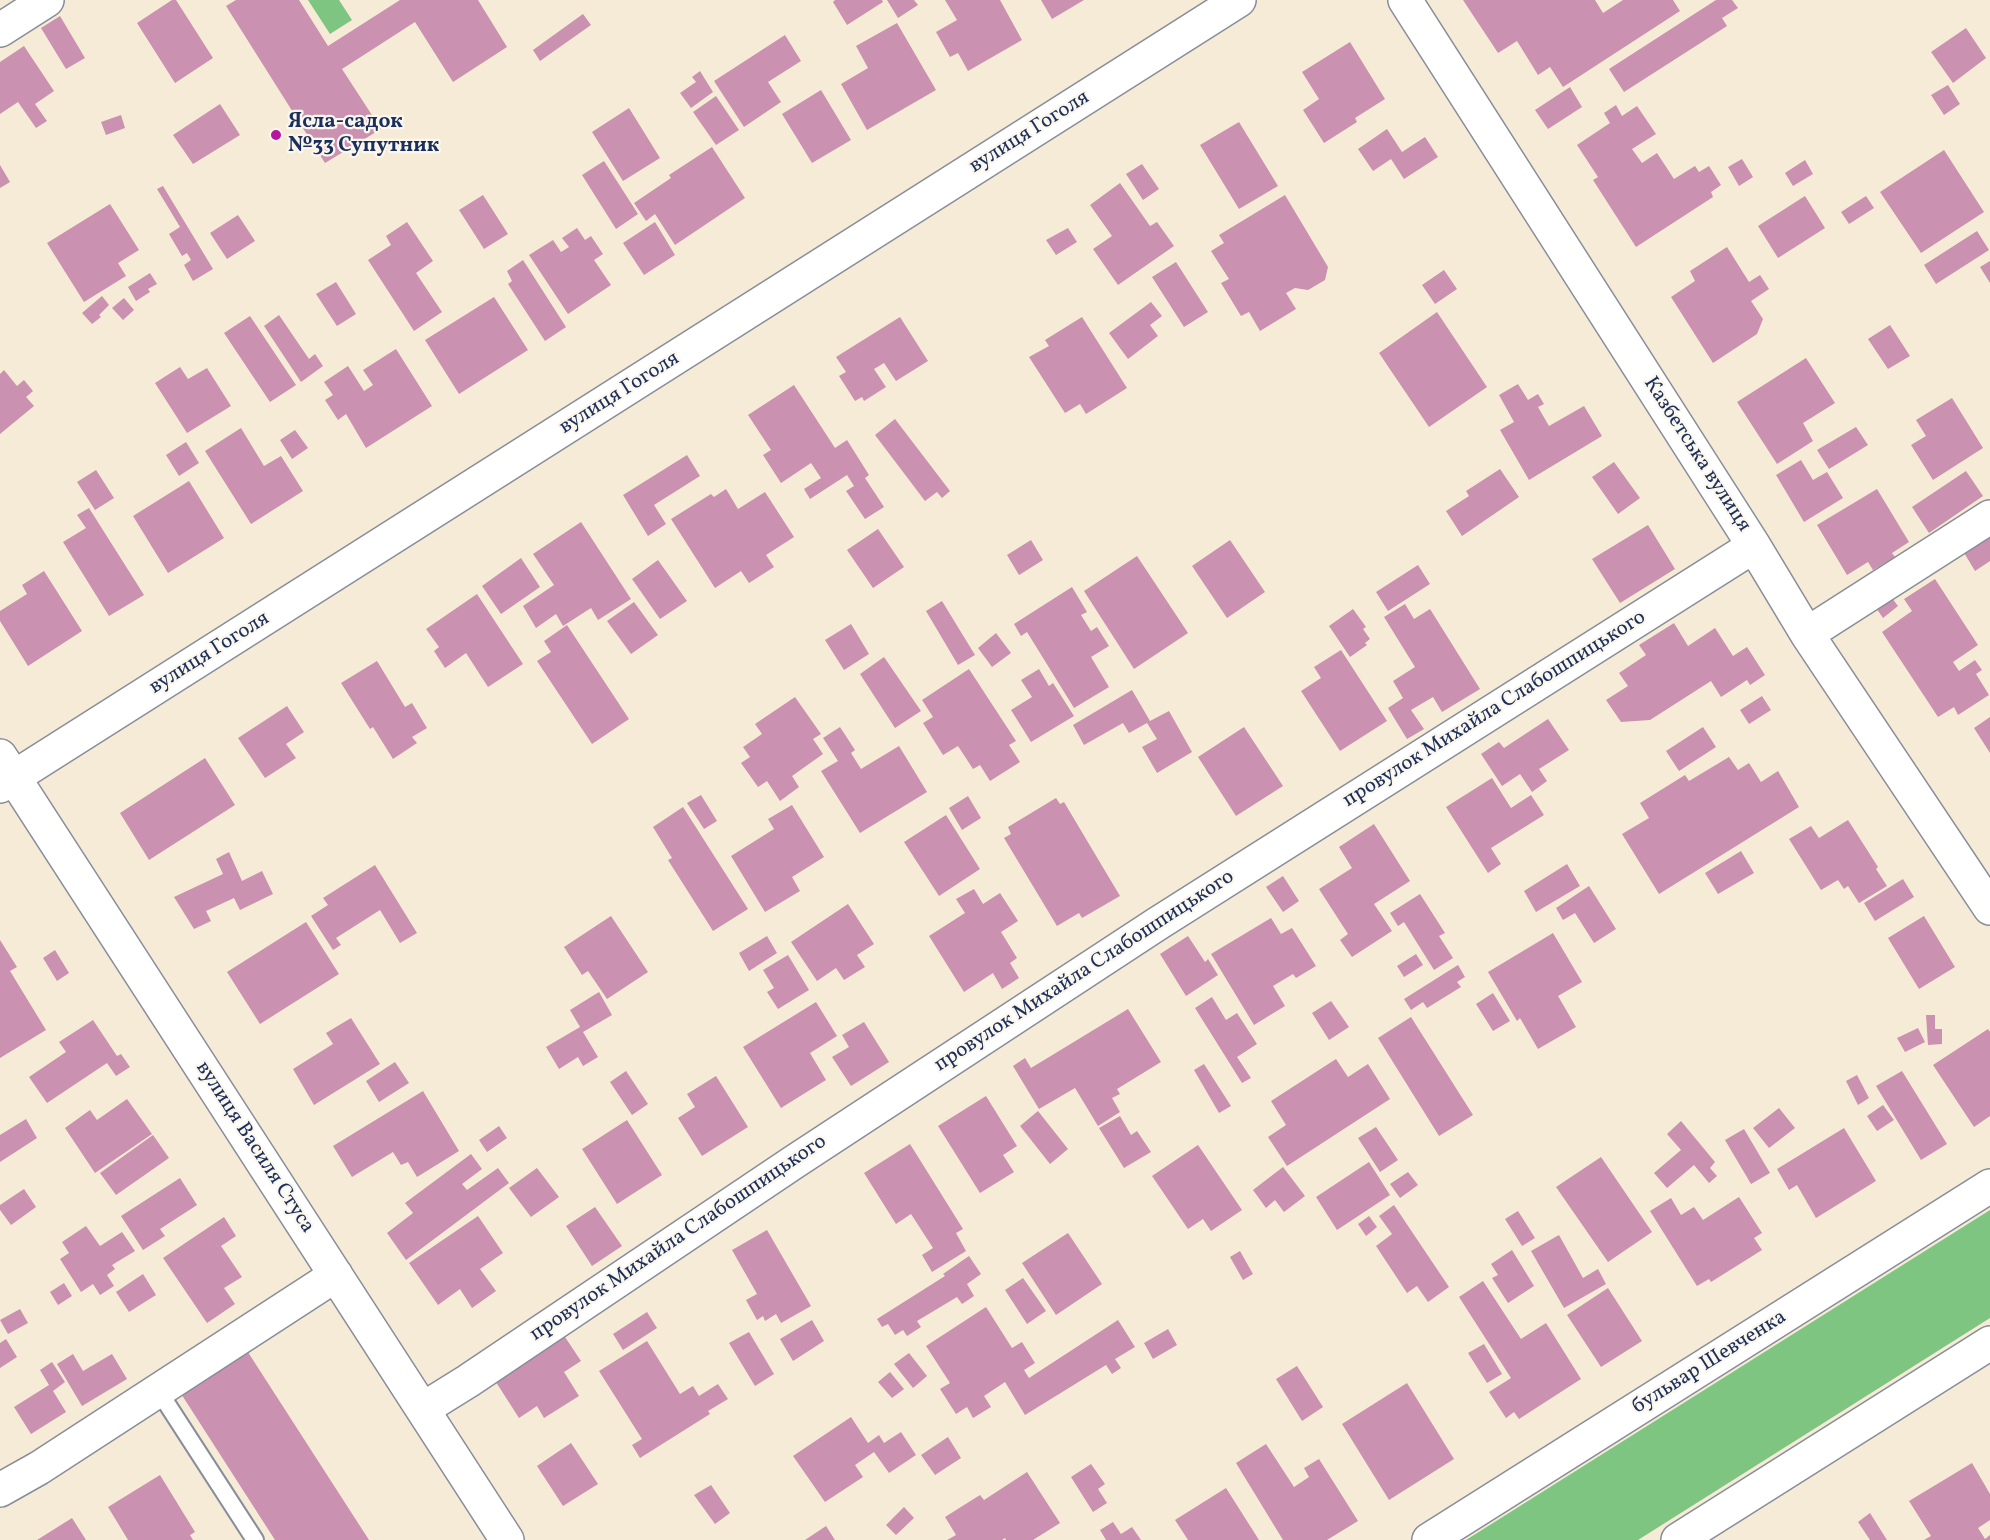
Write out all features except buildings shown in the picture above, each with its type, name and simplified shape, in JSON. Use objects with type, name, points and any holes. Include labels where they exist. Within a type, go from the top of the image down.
[{"type":"street","points":[[0,30],[47,0]]},
{"type":"street","name":"вулиця Гоголя","points":[[5,773],[1239,0]]},
{"type":"street","name":"Казбетська вулиця","points":[[1405,0],[1754,546],[1807,634],[1990,908]]},
{"type":"street","points":[[1807,634],[1990,517]]},
{"type":"street","name":"провулок Михайла Слабошпицького","points":[[423,1409],[1156,924],[1754,546]]},
{"type":"street","name":"вулиця Василя Стуса","points":[[5,773],[336,1275],[507,1540]]},
{"type":"street","name":"бульвар Шевченка","points":[[1429,1540],[1990,1186]]},
{"type":"street","points":[[0,1490],[39,1468],[336,1275]]},
{"type":"street","points":[[1678,1540],[1990,1343]]},
{"type":"lane","points":[[158,1390],[255,1540]]},
{"type":"green space","points":[[308,0],[339,0],[352,20],[330,34]]},
{"type":"green space","points":[[1990,1210],[1990,1318],[1638,1540],[1466,1540]]},
{"type":"place","name":"Ясла-садок №33 Супутник","points":[[276,135]]}]
